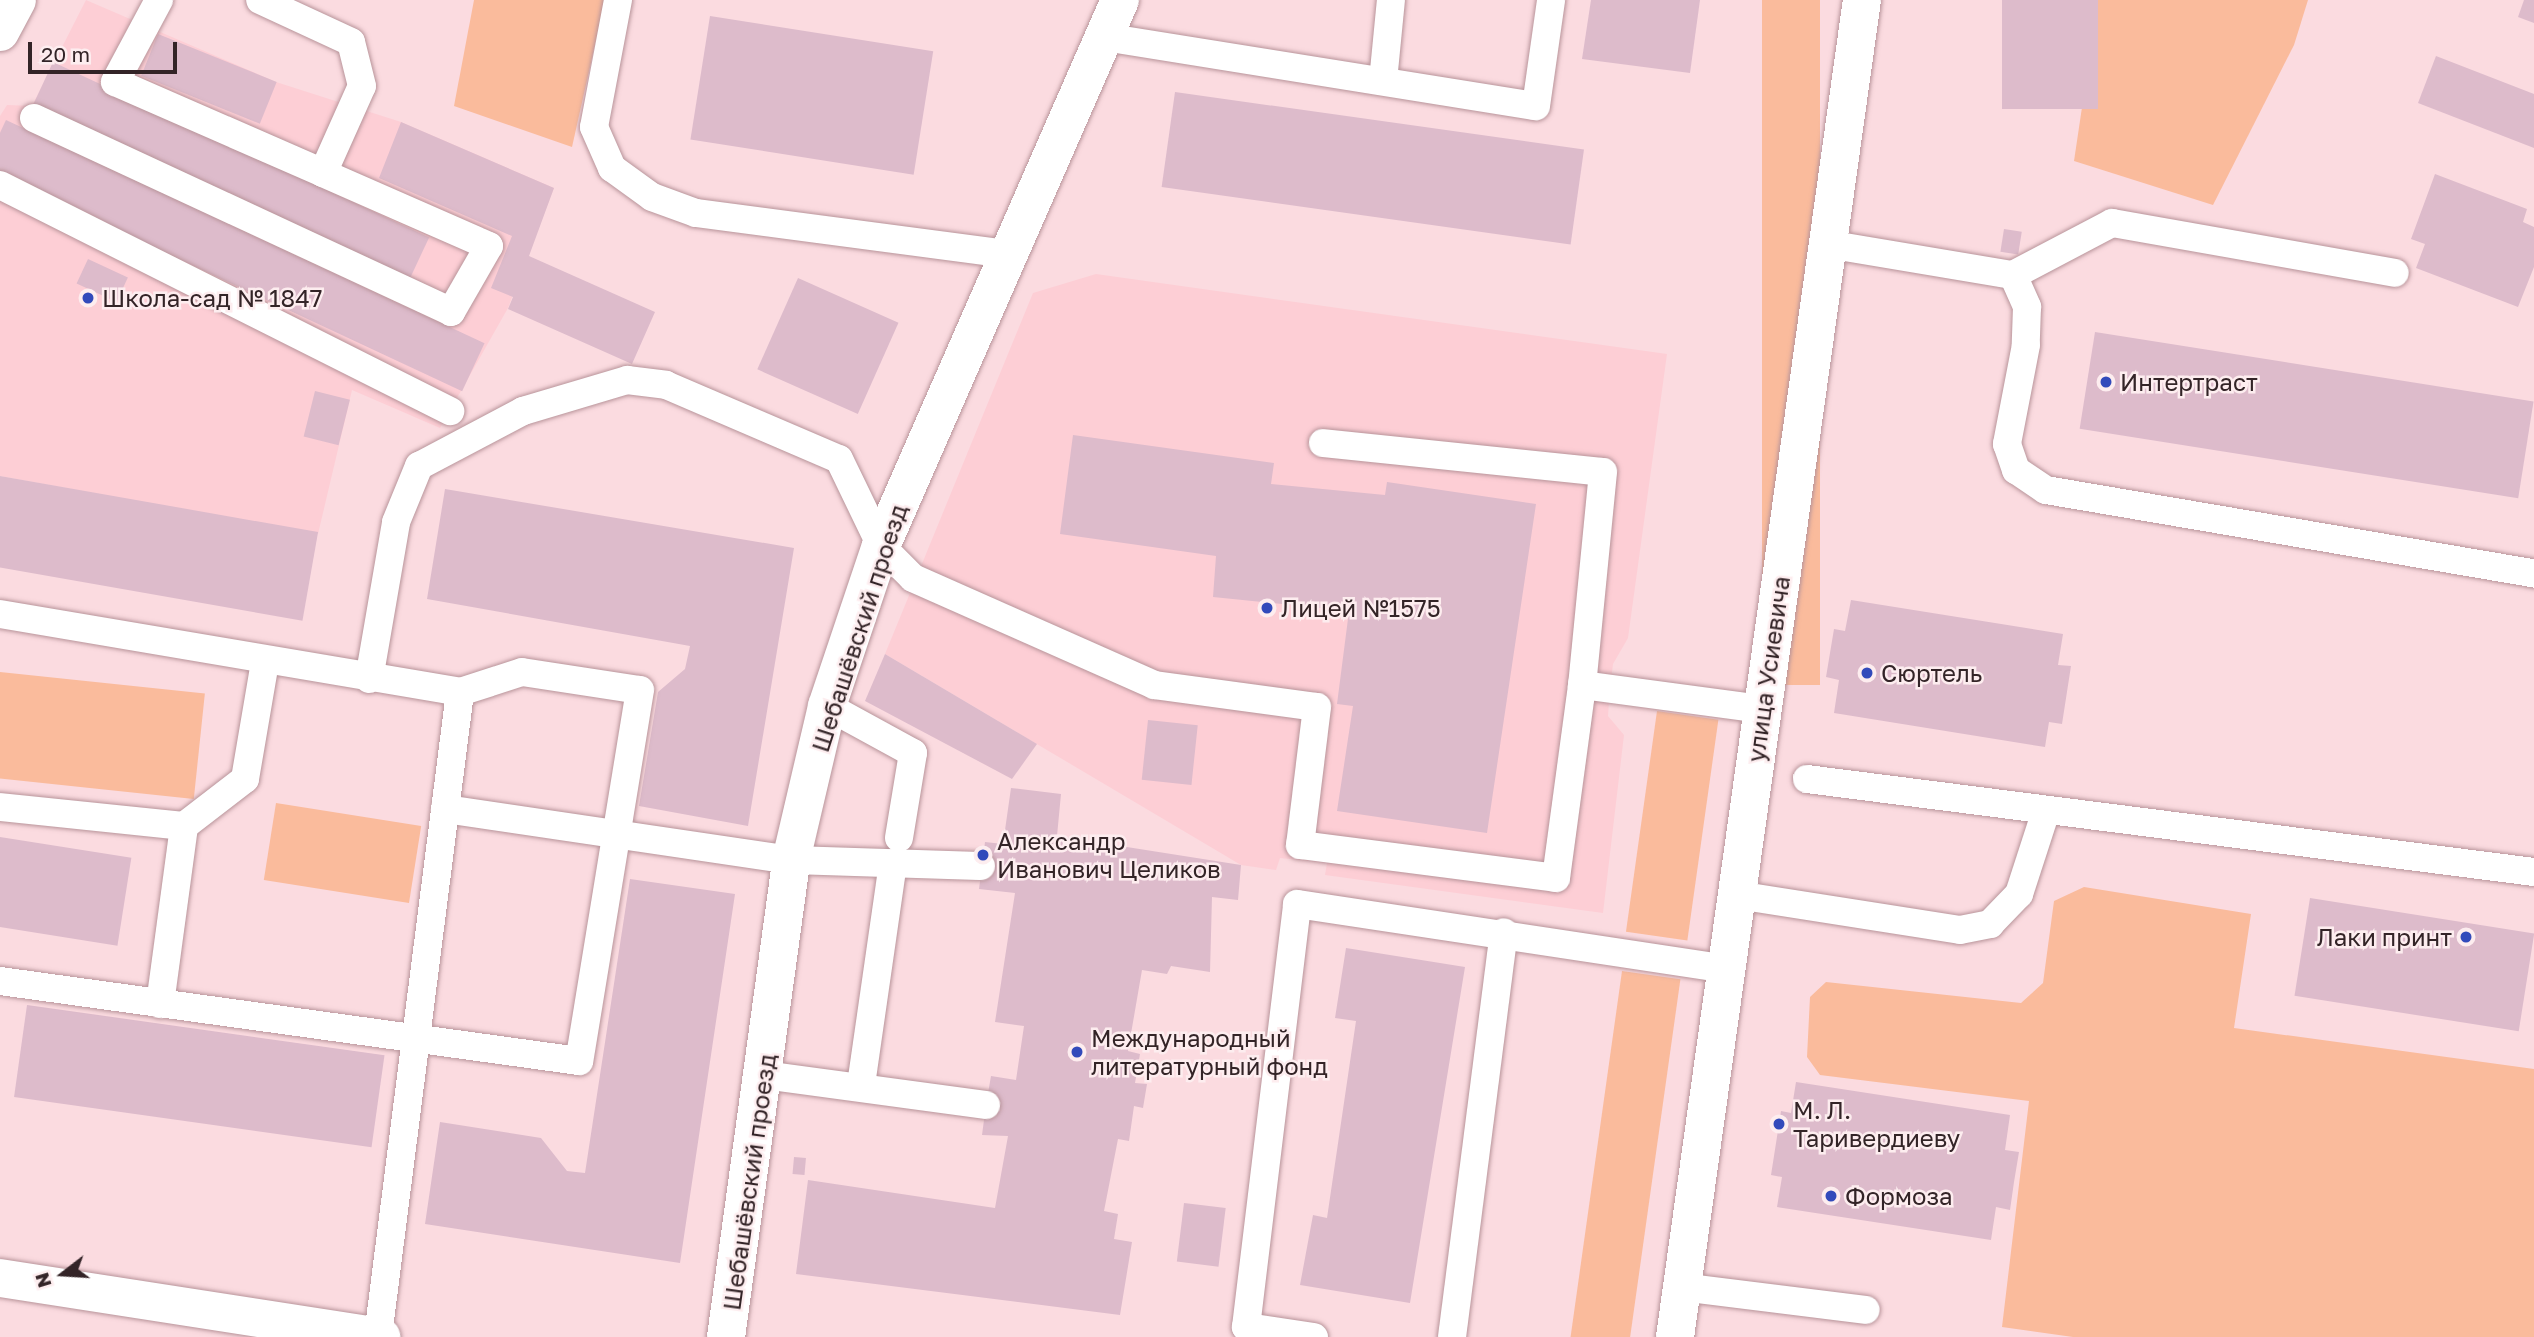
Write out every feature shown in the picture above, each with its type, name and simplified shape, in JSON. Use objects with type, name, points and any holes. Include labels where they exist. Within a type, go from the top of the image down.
[{"type":"street","points":[[0,32],[17,0]]},
{"type":"street","name":"Шебашёвский проезд","points":[[726,1337],[764,1075],[791,860],[827,706],[881,545],[1120,0]]},
{"type":"street","name":"улица Усиевича","points":[[1675,1337],[1729,969],[1737,895],[1862,0]]},
{"type":"street","points":[[0,1278],[380,1337]]},
{"type":"lane","points":[[34,118],[451,312],[489,246],[115,82],[159,0]]},
{"type":"lane","points":[[260,0],[351,42],[362,86],[323,173]]},
{"type":"lane","points":[[618,0],[594,127],[612,168],[652,197],[696,213],[1009,254]]},
{"type":"lane","points":[[1383,81],[1391,0]]},
{"type":"lane","points":[[1104,37],[1536,106],[1551,0]]},
{"type":"lane","points":[[0,185],[450,411]]},
{"type":"lane","points":[[1827,244],[2013,275],[2112,223],[2395,273]]},
{"type":"lane","points":[[2013,275],[2027,307],[2026,345],[2007,444],[2016,470],[2046,490],[2534,573]]},
{"type":"lane","points":[[369,679],[396,522],[419,466],[523,411],[627,380],[666,385],[839,459],[881,545],[913,578],[1154,685],[1317,707],[1300,845],[1556,878],[1582,685],[1603,471],[1323,443]]},
{"type":"lane","points":[[0,614],[265,662],[460,692],[522,672],[640,690],[579,1061],[160,1004],[0,986]]},
{"type":"lane","points":[[0,807],[184,826],[245,779],[265,662]]},
{"type":"lane","points":[[1582,685],[1763,709]]},
{"type":"lane","points":[[380,1337],[460,692]]},
{"type":"lane","points":[[827,706],[913,752],[861,1085]]},
{"type":"lane","points":[[1807,779],[2534,872]]},
{"type":"lane","points":[[445,809],[791,860],[896,851],[981,866]]},
{"type":"lane","points":[[1737,895],[1960,930],[1990,924],[2019,894],[2046,811]]},
{"type":"lane","points":[[160,1004],[184,826]]},
{"type":"lane","points":[[1314,1337],[1246,1327],[1297,904],[1504,932],[1729,969]]},
{"type":"lane","points":[[1451,1337],[1504,932]]},
{"type":"lane","points":[[764,1075],[861,1085],[986,1105]]},
{"type":"lane","points":[[1682,1287],[1867,1310]]},
{"type":"shaded area","points":[[86,0],[276,82],[401,122],[554,188],[508,308],[440,428],[352,390],[318,534],[0,476],[0,116],[7,105],[32,106]]},
{"type":"shaded area","points":[[474,0],[605,0],[572,147],[454,106]]},
{"type":"shaded area","points":[[1762,0],[1820,0],[1820,685],[1762,685]]},
{"type":"shaded area","points":[[2098,0],[2308,0],[2294,45],[2213,205],[2074,161]]},
{"type":"shaded area","name":"Лицей №1575","points":[[1096,274],[1667,354],[1628,638],[1613,664],[1610,688],[1608,716],[1624,735],[1603,913],[1325,875],[1327,863],[1280,858],[1276,870],[1241,865],[885,654],[1033,293]]},
{"type":"shaded area","points":[[0,672],[205,694],[194,799],[0,779]]},
{"type":"shaded area","points":[[1657,711],[1718,720],[1687,940],[1626,932]]},
{"type":"shaded area","points":[[276,803],[421,826],[409,903],[264,880]]},
{"type":"shaded area","points":[[2084,887],[2251,914],[2234,1028],[2534,1069],[2534,1337],[2073,1337],[2002,1327],[2029,1101],[1820,1075],[1807,1057],[1810,997],[1826,982],[2021,1003],[2043,983],[2054,901]]},
{"type":"shaded area","points":[[1622,971],[1680,979],[1630,1337],[1571,1337]]},
{"type":"building","points":[[1591,0],[1700,0],[1690,73],[1582,59]]},
{"type":"building","points":[[2002,0],[2098,0],[2098,109],[2002,109]]},
{"type":"building","points":[[2524,0],[2534,0],[2534,23],[2518,17]]},
{"type":"building","points":[[710,16],[933,51],[914,175],[690,139]]},
{"type":"building","points":[[158,34],[277,82],[260,124],[141,76]]},
{"type":"building","points":[[2436,56],[2534,94],[2534,148],[2418,103]]},
{"type":"building","points":[[53,62],[429,237],[408,282],[32,106]]},
{"type":"building","points":[[1175,92],[1584,149],[1571,245],[1162,187]]},
{"type":"building","points":[[6,120],[485,343],[462,391],[0,176],[0,133]]},
{"type":"building","points":[[401,122],[554,188],[529,256],[655,312],[632,364],[508,309],[513,297],[491,288],[512,236],[379,178]]},
{"type":"building","points":[[2435,174],[2527,209],[2523,222],[2534,227],[2534,267],[2518,307],[2416,268],[2425,244],[2411,239]]},
{"type":"building","points":[[2004,229],[2022,232],[2018,255],[2000,252]]},
{"type":"building","points":[[88,259],[128,278],[116,302],[77,283]]},
{"type":"building","points":[[798,278],[898,323],[858,414],[757,369]]},
{"type":"building","points":[[2095,332],[2534,401],[2518,498],[2080,429]]},
{"type":"building","points":[[315,391],[350,400],[339,445],[304,437]]},
{"type":"building","points":[[1073,435],[1274,463],[1271,484],[1385,495],[1387,482],[1536,504],[1487,833],[1337,811],[1353,706],[1337,704],[1349,611],[1213,597],[1216,556],[1060,534]]},
{"type":"building","points":[[0,476],[318,532],[302,621],[0,567]]},
{"type":"building","points":[[445,489],[794,548],[748,826],[639,806],[658,692],[685,669],[690,646],[427,599]]},
{"type":"building","points":[[1851,600],[2063,634],[2058,665],[2071,666],[2062,724],[2049,722],[2045,747],[1834,713],[1839,680],[1826,677],[1834,629],[1845,631]]},
{"type":"building","points":[[885,654],[1037,744],[1012,779],[865,701]]},
{"type":"building","points":[[1148,720],[1198,725],[1191,785],[1142,780]]},
{"type":"building","name":"Международный литературный фонд","points":[[1011,788],[1061,794],[1057,836],[1241,865],[1238,900],[1212,897],[1210,972],[1171,966],[1167,974],[1142,970],[1128,1051],[1140,1054],[1135,1083],[1147,1084],[1143,1108],[1134,1106],[1129,1141],[1118,1139],[1104,1211],[1118,1214],[1114,1239],[1132,1242],[1120,1315],[796,1274],[808,1180],[995,1208],[1008,1136],[982,1135],[986,1105],[991,1076],[1016,1080],[1024,1026],[995,1022],[1015,893],[979,889],[985,842],[1003,844]]},
{"type":"building","points":[[0,837],[131,858],[117,946],[0,927]]},
{"type":"building","points":[[630,879],[735,894],[680,1263],[425,1224],[440,1122],[541,1138],[567,1171],[585,1173]]},
{"type":"building","points":[[2310,898],[2534,933],[2519,1031],[2295,996]]},
{"type":"building","points":[[1346,948],[1465,967],[1410,1303],[1300,1285],[1313,1215],[1327,1218],[1356,1021],[1335,1018]]},
{"type":"building","points":[[27,1005],[384,1055],[372,1147],[14,1097]]},
{"type":"building","points":[[1796,1082],[2010,1115],[2005,1150],[2019,1152],[2010,1210],[1996,1207],[1991,1240],[1777,1207],[1782,1177],[1771,1175],[1781,1111],[1791,1113]]},
{"type":"building","points":[[794,1157],[806,1158],[804,1175],[793,1174]]},
{"type":"building","points":[[1184,1203],[1226,1208],[1218,1267],[1177,1262]]},
{"type":"place","name":"Школа-сад № 1847","points":[[88,298]]},
{"type":"place","name":"Интертраст","points":[[2106,382]]},
{"type":"place","name":"Лицей №1575","points":[[1267,608]]},
{"type":"place","name":"Сюртель","points":[[1867,673]]},
{"type":"place","name":"Александр Иванович Целиков","points":[[983,855]]},
{"type":"place","name":"Лаки принт","points":[[2466,937]]},
{"type":"place","name":"Международный литературный фонд","points":[[1077,1052]]},
{"type":"place","name":"М. Л. Таривердиеву","points":[[1779,1124]]},
{"type":"place","name":"Формоза","points":[[1831,1196]]}]
